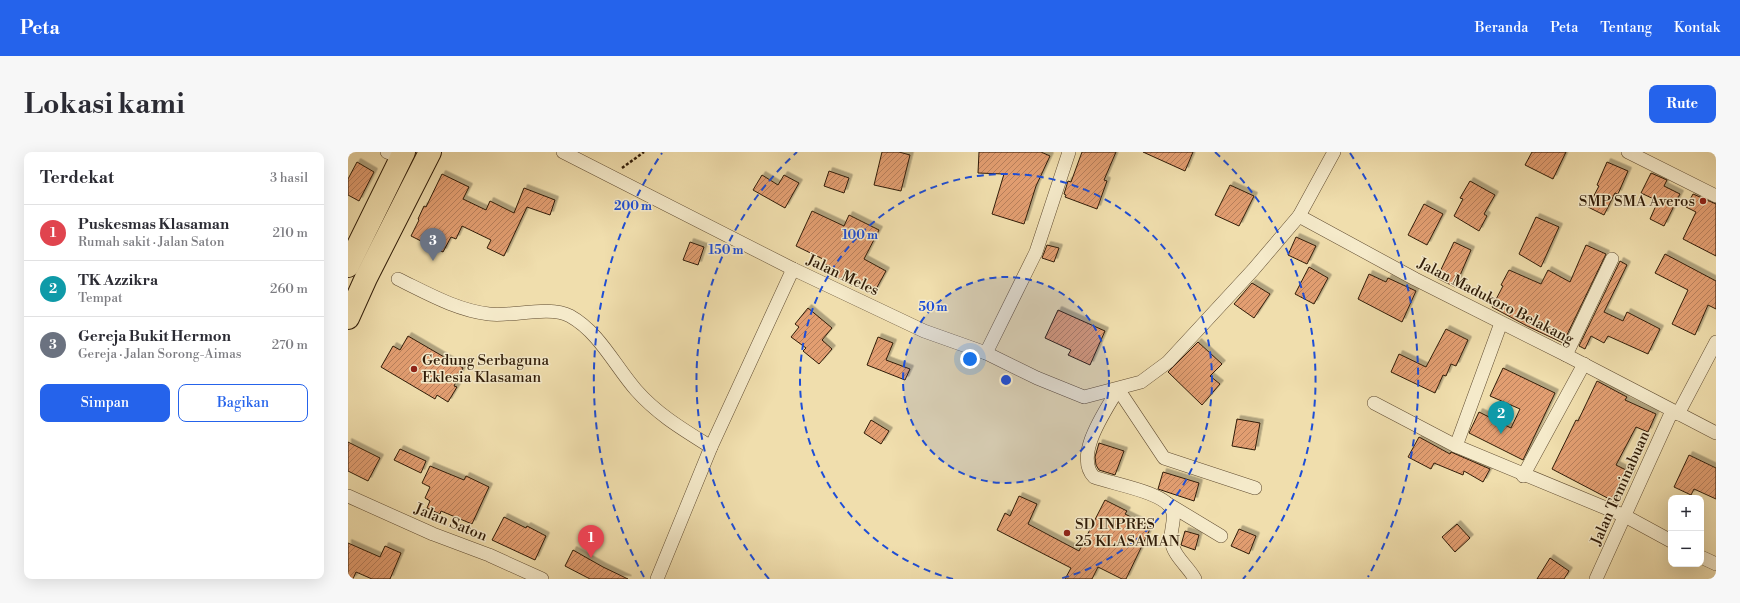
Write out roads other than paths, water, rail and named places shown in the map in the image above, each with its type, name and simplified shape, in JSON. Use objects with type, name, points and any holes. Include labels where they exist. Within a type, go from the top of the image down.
[{"type":"highway","points":[[354,272],[430,152]]},
{"type":"highway","points":[[348,318],[354,272],[398,154]]},
{"type":"street","name":"Jalan Meles","points":[[563,152],[577,155],[610,175],[793,269],[924,331],[986,353],[1037,378],[1084,397],[1141,382],[1168,362],[1244,280],[1299,216],[1334,152]]},
{"type":"street","points":[[986,353],[1036,252],[1069,152]]},
{"type":"street","points":[[1628,152],[1716,196]]},
{"type":"street","name":"Jalan Madukoro Belakang","points":[[1299,216],[1359,250],[1716,433]]},
{"type":"street","points":[[1566,355],[1612,259]]},
{"type":"street","points":[[657,579],[711,447],[793,269]]},
{"type":"street","points":[[398,279],[457,307],[477,312],[491,314],[552,312],[569,315],[596,339],[636,390],[661,416],[711,447]]},
{"type":"street","points":[[1456,446],[1501,322]]},
{"type":"street","name":"Jalan Teminabuan","points":[[1596,579],[1675,413],[1716,342]]},
{"type":"street","points":[[1523,476],[1584,364]]},
{"type":"street","points":[[1221,536],[1154,496],[1094,477],[1089,469],[1088,450],[1095,429],[1118,389],[1164,458],[1255,488]]},
{"type":"street","points":[[1374,403],[1456,446],[1523,476],[1625,516],[1668,539]]},
{"type":"street","name":"Jalan Saton","points":[[348,496],[433,534],[489,555],[542,579]]},
{"type":"street","points":[[1168,504],[1173,510],[1171,540],[1174,549],[1195,579]]},
{"type":"street","points":[[1704,558],[1716,564]]},
{"type":"place","name":"SMP SMA Averos","points":[[1703,201]]},
{"type":"place","name":"Gereja Bukit Hermon","points":[[433,261]]},
{"type":"place","name":"Gedung Serbaguna Eklesia Klasaman","points":[[414,369]]},
{"type":"place","name":"TK Azzikra","points":[[1501,434]]},
{"type":"place","name":"SD INPRES 25 KLASAMAN","points":[[1067,533]]},
{"type":"place","name":"Puskesmas Klasaman","points":[[591,558]]}]
